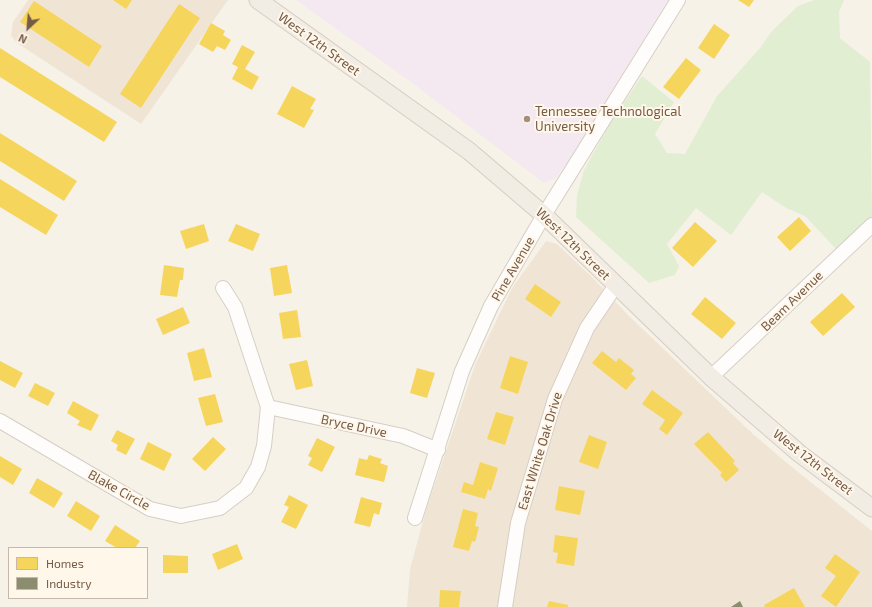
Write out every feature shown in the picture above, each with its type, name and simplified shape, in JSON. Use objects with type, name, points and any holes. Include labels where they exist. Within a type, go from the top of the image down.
[{"type":"main road","name":"West 12th Street","points":[[258,0],[469,151],[544,215],[711,377],[800,454],[872,508]]},
{"type":"street","name":"Pine Avenue","points":[[415,518],[462,371],[491,306],[544,215],[678,0]]},
{"type":"street","name":"Beam Avenue","points":[[711,377],[872,224]]},
{"type":"street","name":"East White Oak Drive","points":[[505,607],[518,523],[555,399],[587,328],[616,285]]},
{"type":"street","name":"Blake Circle","points":[[0,421],[150,509],[181,516],[220,508],[246,488],[258,467],[264,446],[268,407],[235,307],[223,288]]},
{"type":"street","name":"Bryce Drive","points":[[268,407],[403,436],[438,450]]},
{"type":"shaded area","points":[[28,0],[228,0],[141,124],[17,43],[11,36],[13,22]]},
{"type":"shaded area","name":"Tennessee Technological University","points":[[296,0],[668,0],[570,159],[556,178],[544,183],[407,79]]},
{"type":"shaded area","points":[[546,241],[557,244],[592,277],[629,316],[753,434],[872,531],[872,607],[407,607],[410,569],[426,510],[475,365],[512,288]]},
{"type":"green space","points":[[814,0],[844,0],[839,12],[840,38],[870,62],[872,217],[838,251],[805,216],[786,208],[762,192],[731,235],[696,208],[667,244],[679,266],[675,275],[649,283],[576,217],[577,195],[584,170],[611,122],[642,76],[674,102],[655,134],[667,153],[685,154],[717,96],[760,48],[772,31],[798,6]]},
{"type":"building: Homes","points":[[113,0],[132,0],[126,9]]},
{"type":"building: Homes","points":[[738,0],[754,0],[749,7]]},
{"type":"building: Homes","points":[[34,1],[102,46],[89,67],[20,22]]},
{"type":"building: Homes","points":[[179,4],[200,18],[141,108],[120,94]]},
{"type":"building: Homes","points":[[211,23],[225,31],[223,35],[231,40],[225,50],[217,46],[213,52],[199,44]]},
{"type":"building: Homes","points":[[714,24],[730,35],[714,59],[698,48]]},
{"type":"building: Homes","points":[[242,45],[255,52],[245,69],[259,77],[252,90],[232,79],[238,67],[232,64]]},
{"type":"building: Homes","points":[[0,48],[117,122],[104,142],[0,77]]},
{"type":"building: Homes","points":[[686,58],[701,70],[679,99],[663,87]]},
{"type":"building: Homes","points":[[292,86],[316,99],[310,109],[314,110],[304,128],[277,114]]},
{"type":"building: Homes","points":[[0,133],[77,181],[64,201],[0,161]]},
{"type":"building: Homes","points":[[0,179],[58,215],[46,235],[0,207]]},
{"type":"building: Homes","points":[[799,217],[811,231],[790,251],[777,237]]},
{"type":"building: Homes","points":[[695,222],[717,241],[693,267],[672,248]]},
{"type":"building: Homes","points":[[204,224],[209,241],[186,249],[180,231]]},
{"type":"building: Homes","points":[[236,224],[260,234],[253,251],[228,241]]},
{"type":"building: Homes","points":[[164,265],[184,268],[183,280],[180,280],[177,297],[160,295]]},
{"type":"building: Homes","points":[[287,265],[292,293],[274,296],[270,268]]},
{"type":"building: Homes","points":[[535,284],[561,302],[551,317],[525,299]]},
{"type":"building: Homes","points":[[842,293],[855,307],[823,336],[810,322]]},
{"type":"building: Homes","points":[[705,297],[736,323],[722,339],[691,314]]},
{"type":"building: Homes","points":[[183,307],[190,323],[163,335],[156,319]]},
{"type":"building: Homes","points":[[297,310],[301,337],[283,339],[279,313]]},
{"type":"building: Homes","points":[[204,348],[212,377],[194,381],[187,353]]},
{"type":"building: Homes","points":[[602,351],[616,362],[619,358],[634,370],[631,374],[636,378],[626,390],[592,363]]},
{"type":"building: Homes","points":[[510,356],[528,362],[518,394],[500,388]]},
{"type":"building: Homes","points":[[307,360],[313,386],[296,390],[289,364]]},
{"type":"building: Homes","points":[[0,361],[23,373],[15,388],[0,380]]},
{"type":"building: Homes","points":[[417,368],[435,373],[427,398],[410,393]]},
{"type":"building: Homes","points":[[35,383],[55,393],[48,406],[28,396]]},
{"type":"building: Homes","points":[[652,390],[683,413],[667,435],[659,429],[665,420],[642,404]]},
{"type":"building: Homes","points":[[215,394],[223,422],[206,426],[198,398]]},
{"type":"building: Homes","points":[[73,401],[99,415],[91,431],[77,425],[80,421],[67,413]]},
{"type":"building: Homes","points":[[496,412],[514,417],[505,445],[487,439]]},
{"type":"building: Homes","points":[[117,430],[135,439],[126,455],[116,450],[118,445],[111,441]]},
{"type":"building: Homes","points":[[708,432],[735,461],[733,463],[739,470],[726,482],[720,475],[722,473],[694,444]]},
{"type":"building: Homes","points":[[589,435],[607,442],[598,469],[579,462]]},
{"type":"building: Homes","points":[[213,437],[226,449],[205,471],[192,459]]},
{"type":"building: Homes","points":[[317,438],[335,447],[322,472],[308,465],[312,458],[308,456]]},
{"type":"building: Homes","points":[[148,442],[172,454],[164,471],[140,459]]},
{"type":"building: Homes","points":[[369,455],[382,459],[380,463],[388,466],[384,482],[355,475],[359,458],[367,460]]},
{"type":"building: Homes","points":[[0,456],[22,469],[13,485],[0,477]]},
{"type":"building: Homes","points":[[480,462],[498,468],[491,491],[488,489],[485,499],[461,492],[464,482],[473,485]]},
{"type":"building: Homes","points":[[37,478],[63,493],[54,508],[29,493]]},
{"type":"building: Homes","points":[[559,486],[585,491],[580,515],[555,510]]},
{"type":"building: Homes","points":[[289,495],[308,505],[296,529],[281,522],[289,507],[284,505]]},
{"type":"building: Homes","points":[[361,497],[382,503],[379,515],[374,513],[370,527],[354,523]]},
{"type":"building: Homes","points":[[76,501],[100,516],[91,531],[67,516]]},
{"type":"building: Homes","points":[[463,509],[478,513],[475,526],[479,527],[475,542],[472,541],[469,551],[453,547]]},
{"type":"building: Homes","points":[[115,525],[140,541],[136,547],[115,547],[105,541]]},
{"type":"building: Homes","points":[[555,535],[578,538],[574,566],[556,563],[558,553],[553,552]]},
{"type":"building: Homes","points":[[237,544],[243,559],[218,570],[212,554]]},
{"type":"building: Homes","points":[[835,554],[860,572],[836,607],[821,596],[836,576],[825,568]]},
{"type":"building: Homes","points":[[163,555],[188,556],[188,573],[163,573]]},
{"type":"building: Homes","points":[[794,588],[805,607],[765,607],[764,605]]},
{"type":"building: Homes","points":[[440,590],[461,591],[459,607],[439,607]]},
{"type":"building: Homes","points":[[549,601],[568,605],[568,607],[547,607]]},
{"type":"building: Industry","points":[[740,601],[743,607],[731,607]]},
{"type":"place","name":"Tennessee Technological University","points":[[527,119]]}]
